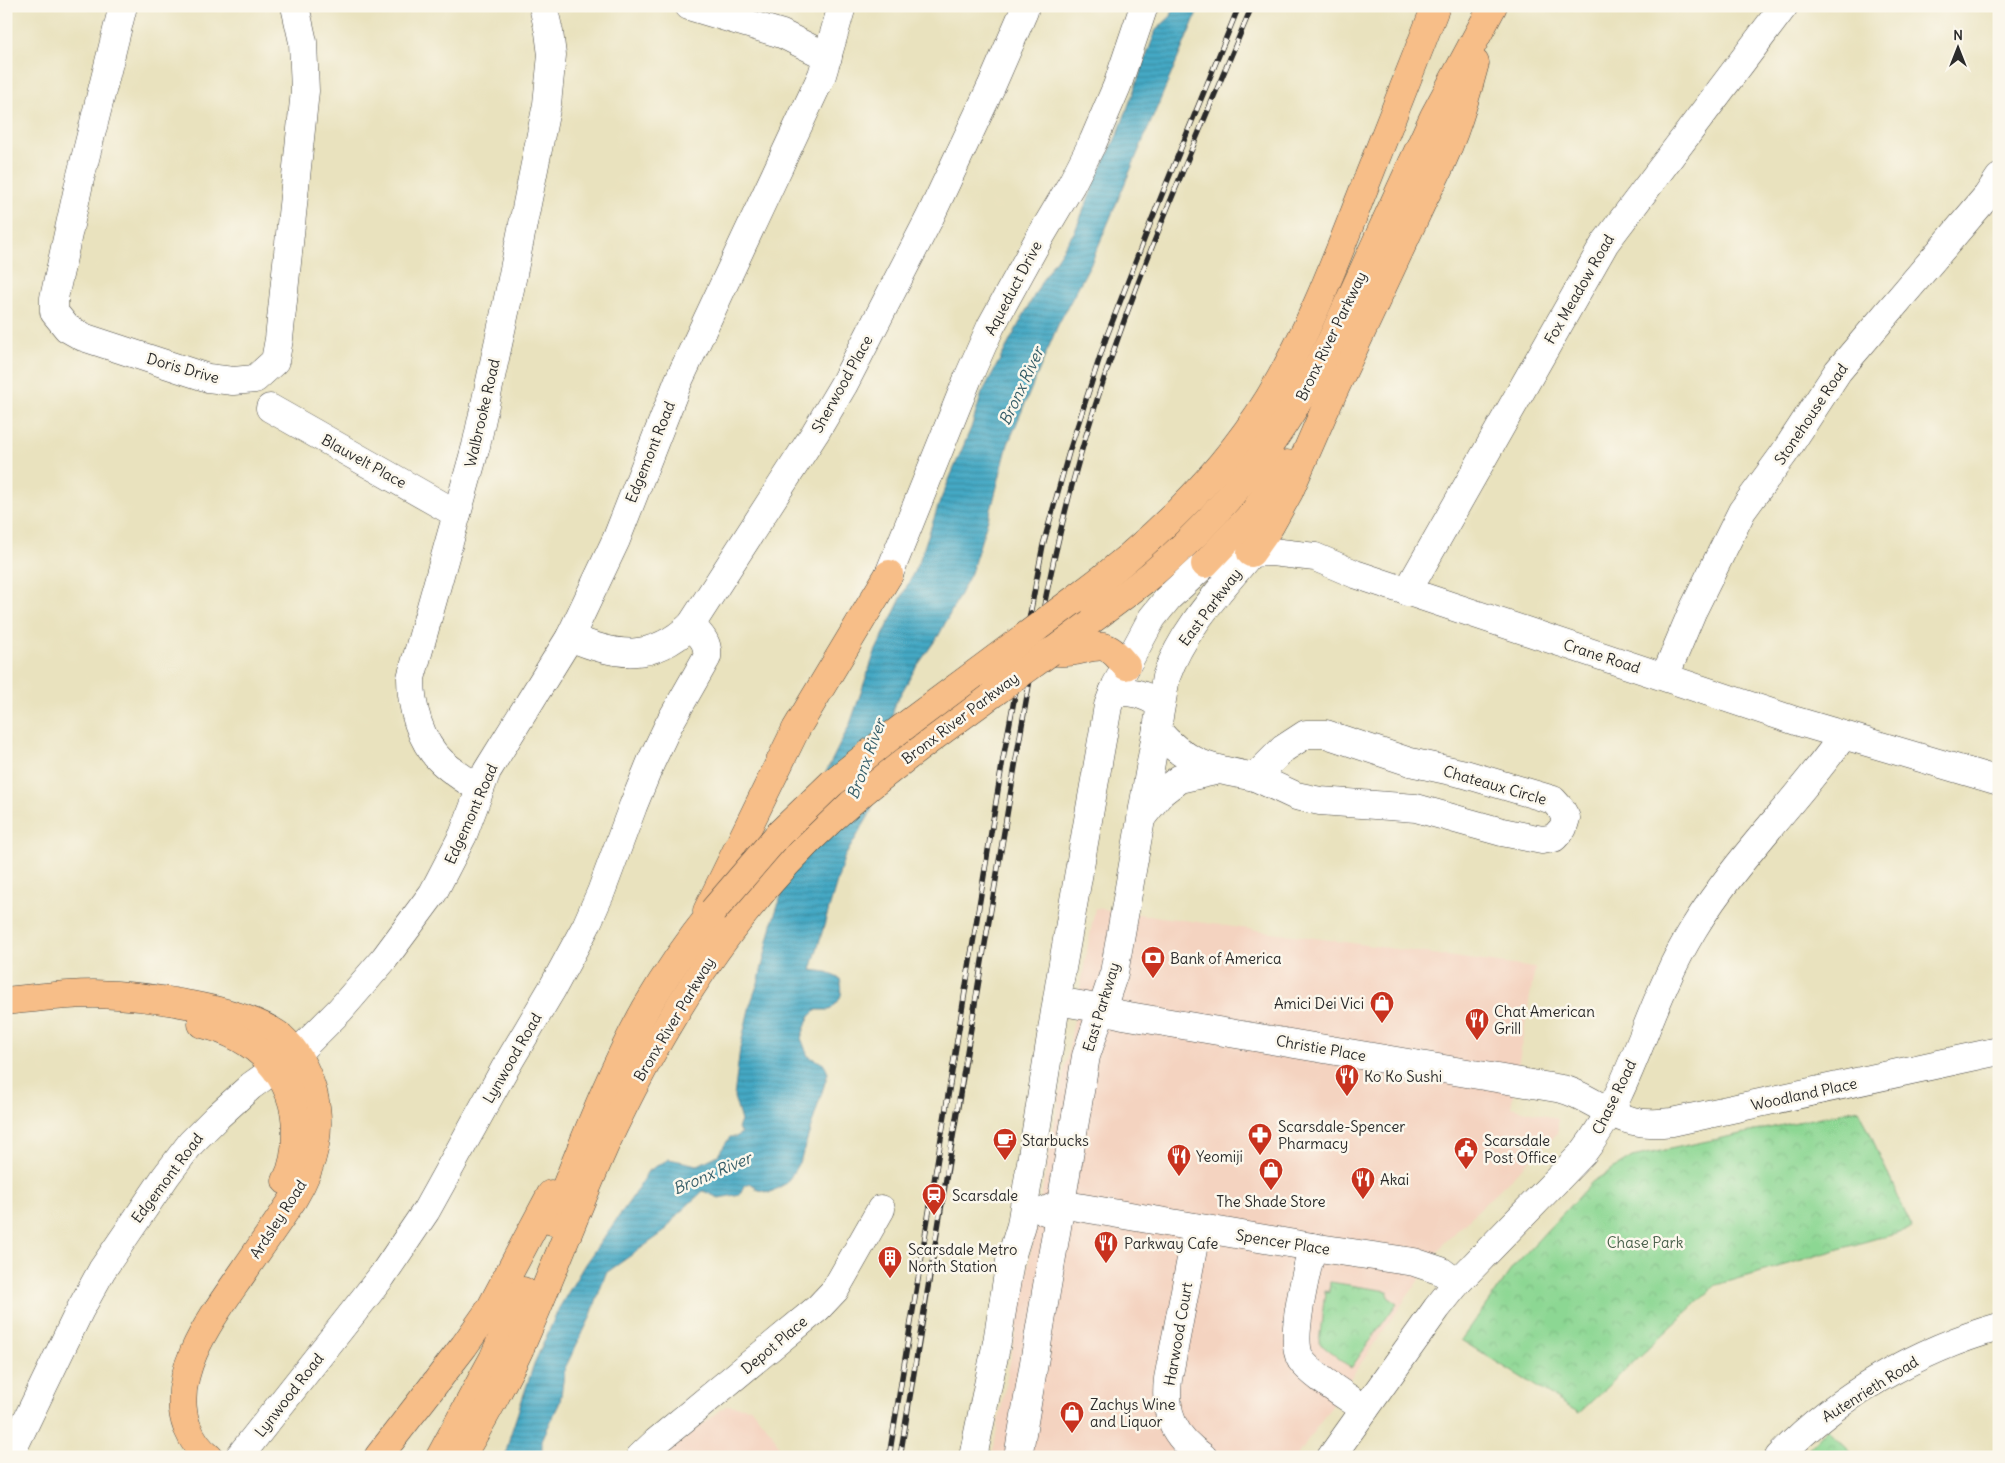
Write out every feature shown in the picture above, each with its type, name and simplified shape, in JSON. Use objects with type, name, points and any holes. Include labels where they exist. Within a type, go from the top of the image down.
[{"type":"main road","points":[[1424,198],[1436,149],[1434,116],[1426,81],[1436,6]]},
{"type":"main road","name":"Bronx River Parkway","points":[[440,1457],[475,1394],[508,1326],[613,1075],[646,1009],[715,922],[773,840],[832,783],[890,737],[1124,562],[1178,513],[1226,458],[1268,399],[1291,360],[1318,303],[1436,6]]},
{"type":"main road","points":[[1251,553],[1281,509],[1323,414],[1424,198],[1440,169],[1466,99],[1488,15]]},
{"type":"main road","name":"Bronx River Parkway","points":[[461,1457],[486,1414],[520,1348],[590,1179],[638,1079],[683,999],[715,922],[781,870],[853,800],[889,771],[1060,648],[1146,579],[1180,548],[1231,495],[1276,436],[1315,374],[1434,116],[1488,15]]},
{"type":"main road","points":[[1205,564],[1259,505],[1323,414]]},
{"type":"main road","points":[[715,922],[796,729],[889,574]]},
{"type":"main road","points":[[1060,648],[1102,646],[1113,652],[1126,666]]},
{"type":"main road","name":"Ardsley Road","points":[[6,1001],[94,994],[154,1000],[228,1014],[259,1025],[280,1037],[286,1061],[286,1082],[294,1103],[296,1137],[292,1166],[279,1193],[199,1310],[177,1353],[169,1378],[166,1406],[170,1425],[184,1457]]},
{"type":"main road","name":"Ardsley Road","points":[[6,1018],[89,1011],[132,1014],[193,1022],[234,1035],[256,1049],[307,1072],[316,1108],[317,1131],[314,1154],[310,1166],[294,1198],[205,1330],[185,1378],[182,1398],[184,1418],[191,1437],[197,1446],[209,1457]]},
{"type":"main road","points":[[378,1457],[464,1346],[490,1309],[510,1274],[544,1204],[584,1142]]},
{"type":"street","name":"Doris Drive","points":[[123,6],[80,179],[54,298],[54,312],[67,328],[83,336],[208,378],[233,382],[255,379],[274,361],[279,338],[305,91],[302,42],[295,6]]},
{"type":"street","name":"Walbrooke Road","points":[[480,789],[450,769],[436,755],[422,732],[411,696],[410,678],[457,514],[484,409],[547,104],[552,55],[544,6]]},
{"type":"street","points":[[689,6],[782,34],[828,56]]},
{"type":"street","name":"Edgemont Road","points":[[9,1457],[80,1310],[102,1270],[134,1221],[191,1143],[251,1086],[286,1061],[361,987],[434,893],[463,835],[490,766],[570,637],[616,540],[678,382],[808,104],[828,56],[842,6]]},
{"type":"street","name":"Aqueduct Drive","points":[[889,574],[991,326],[1071,185],[1093,142],[1117,86],[1144,6]]},
{"type":"street","name":"Fox Meadow Road","points":[[1407,592],[1605,243],[1784,6]]},
{"type":"street","name":"Sherwood Place","points":[[570,637],[590,646],[612,652],[635,653],[656,649],[666,644],[691,625],[815,433],[844,384],[930,217],[991,88],[1024,11]]},
{"type":"street","name":"Stonehouse Road","points":[[1665,676],[1692,612],[1742,511],[1784,455],[1838,371],[1987,196],[1999,178]]},
{"type":"street","name":"Blauvelt Place","points":[[270,408],[457,514]]},
{"type":"street","name":"Crane Road","points":[[1205,564],[1251,553],[1272,552],[1315,557],[1355,574],[1407,592],[1843,736],[1999,781]]},
{"type":"street","name":"East Parkway","points":[[1019,1449],[1086,1056],[1114,973],[1160,707],[1169,667],[1182,641],[1251,553]]},
{"type":"street","name":"East Parkway","points":[[973,1457],[997,1342],[1010,1261],[1021,1224],[1108,706],[1126,666],[1160,608],[1205,564]]},
{"type":"street","points":[[1229,580],[1246,572],[1261,569],[1355,574]]},
{"type":"street","name":"Lynwood Road","points":[[239,1457],[382,1276],[416,1227],[571,955],[601,892],[633,806],[658,747],[707,656],[707,644],[704,638],[691,625]]},
{"type":"street","points":[[1126,666],[1160,707]]},
{"type":"street","name":"Chateaux Circle","points":[[1113,692],[1140,694],[1160,707],[1170,745],[1194,762],[1219,770],[1256,777],[1296,796],[1320,801],[1416,808],[1502,832],[1542,840],[1554,838],[1563,828],[1566,818],[1553,800],[1465,774],[1410,762],[1326,734],[1306,734],[1283,749],[1256,777]]},
{"type":"street","name":"Chase Road","points":[[1331,1457],[1456,1284],[1583,1153],[1600,1129],[1620,1091],[1669,975],[1695,927],[1726,882],[1843,736]]},
{"type":"street","name":"Chateaux Circle","points":[[1141,818],[1161,793],[1179,779],[1219,770]]},
{"type":"street","name":"Christie Place","points":[[1057,1002],[1562,1089],[1578,1095],[1609,1112]]},
{"type":"street","name":"Woodland Place","points":[[1609,1112],[1642,1124],[1672,1122],[1992,1057]]},
{"type":"street","name":"Spencer Place","points":[[1028,1178],[1044,1183],[1062,1193],[1197,1228],[1414,1262],[1441,1272],[1456,1284]]},
{"type":"street","points":[[1021,1224],[1039,1214],[1062,1193]]},
{"type":"street","name":"Depot Place","points":[[640,1457],[818,1308],[835,1290],[880,1209]]},
{"type":"street","name":"Harwood Court","points":[[1197,1228],[1168,1379],[1167,1400],[1169,1415],[1178,1436],[1203,1457]]},
{"type":"street","points":[[1312,1247],[1297,1328],[1297,1350],[1301,1359],[1310,1369],[1365,1409]]},
{"type":"street","name":"Autenrieth Road","points":[[1778,1457],[1822,1418],[1882,1378],[1926,1354],[1967,1337],[1999,1328]]},
{"type":"street","points":[[979,1422],[1019,1449]]},
{"type":"shaded area","points":[[1095,908],[1535,968],[1511,1107],[1558,1119],[1558,1133],[1445,1242],[1296,1457],[992,1457]]},
{"type":"shaded area","points":[[727,1405],[751,1408],[772,1433],[780,1449],[792,1457],[662,1457]]},
{"type":"green space","name":"Chase Park","points":[[1859,1109],[1912,1228],[1716,1285],[1579,1413],[1461,1340],[1513,1267],[1592,1182],[1632,1157]]},
{"type":"green space","points":[[1330,1282],[1388,1291],[1388,1297],[1397,1303],[1351,1368],[1319,1343],[1325,1291],[1329,1292]]},
{"type":"green space","points":[[1827,1429],[1856,1457],[1800,1457]]},
{"type":"water","name":"Bronx River","points":[[1174,6],[1200,6],[1092,261],[1058,325],[1008,444],[992,506],[971,573],[939,635],[915,669],[895,704],[871,812],[844,858],[811,970],[827,972],[840,979],[842,989],[839,1000],[830,1010],[817,1010],[809,1017],[801,1038],[808,1056],[824,1064],[828,1073],[801,1159],[787,1183],[769,1193],[756,1189],[750,1183],[744,1186],[740,1194],[719,1198],[703,1191],[677,1215],[664,1232],[606,1273],[590,1318],[565,1368],[560,1402],[542,1440],[542,1457],[505,1457],[534,1364],[559,1308],[585,1264],[631,1199],[648,1171],[669,1159],[698,1165],[718,1155],[730,1137],[736,1137],[741,1133],[738,1129],[741,1121],[734,1097],[740,1048],[773,920],[816,792],[850,724],[875,652],[920,559],[940,501],[971,428],[982,393],[1044,277],[1075,231],[1097,177],[1119,131],[1156,30],[1171,16]]},
{"type":"railway","points":[[889,1457],[1003,759],[1043,545],[1069,452],[1106,338],[1152,219],[1239,6]]},
{"type":"railway","points":[[900,1457],[1025,709],[1044,607],[1067,506],[1097,399],[1137,285],[1252,6]]},
{"type":"place","name":"Bank of America","points":[[1153,979]]},
{"type":"place","name":"Amici Dei Vici","points":[[1382,1024]]},
{"type":"place","name":"Chat American Grill","points":[[1477,1041]]},
{"type":"place","name":"Ko Ko Sushi","points":[[1347,1097]]},
{"type":"place","name":"Scarsdale-Spencer Pharmacy","points":[[1260,1156]]},
{"type":"place","name":"Starbucks","points":[[1005,1161]]},
{"type":"place","name":"Scarsdale Post Office","points":[[1466,1170]]},
{"type":"place","name":"Yeomiji","points":[[1179,1177]]},
{"type":"place","name":"The Shade Store","points":[[1271,1191]]},
{"type":"place","name":"Akai","points":[[1363,1200]]},
{"type":"place","name":"Scarsdale","points":[[934,1216]]},
{"type":"place","name":"Parkway Cafe","points":[[1106,1264]]},
{"type":"place","name":"Scarsdale Metro North Station","points":[[890,1279]]},
{"type":"place","name":"Zachys Wine and Liquor","points":[[1072,1434]]}]
